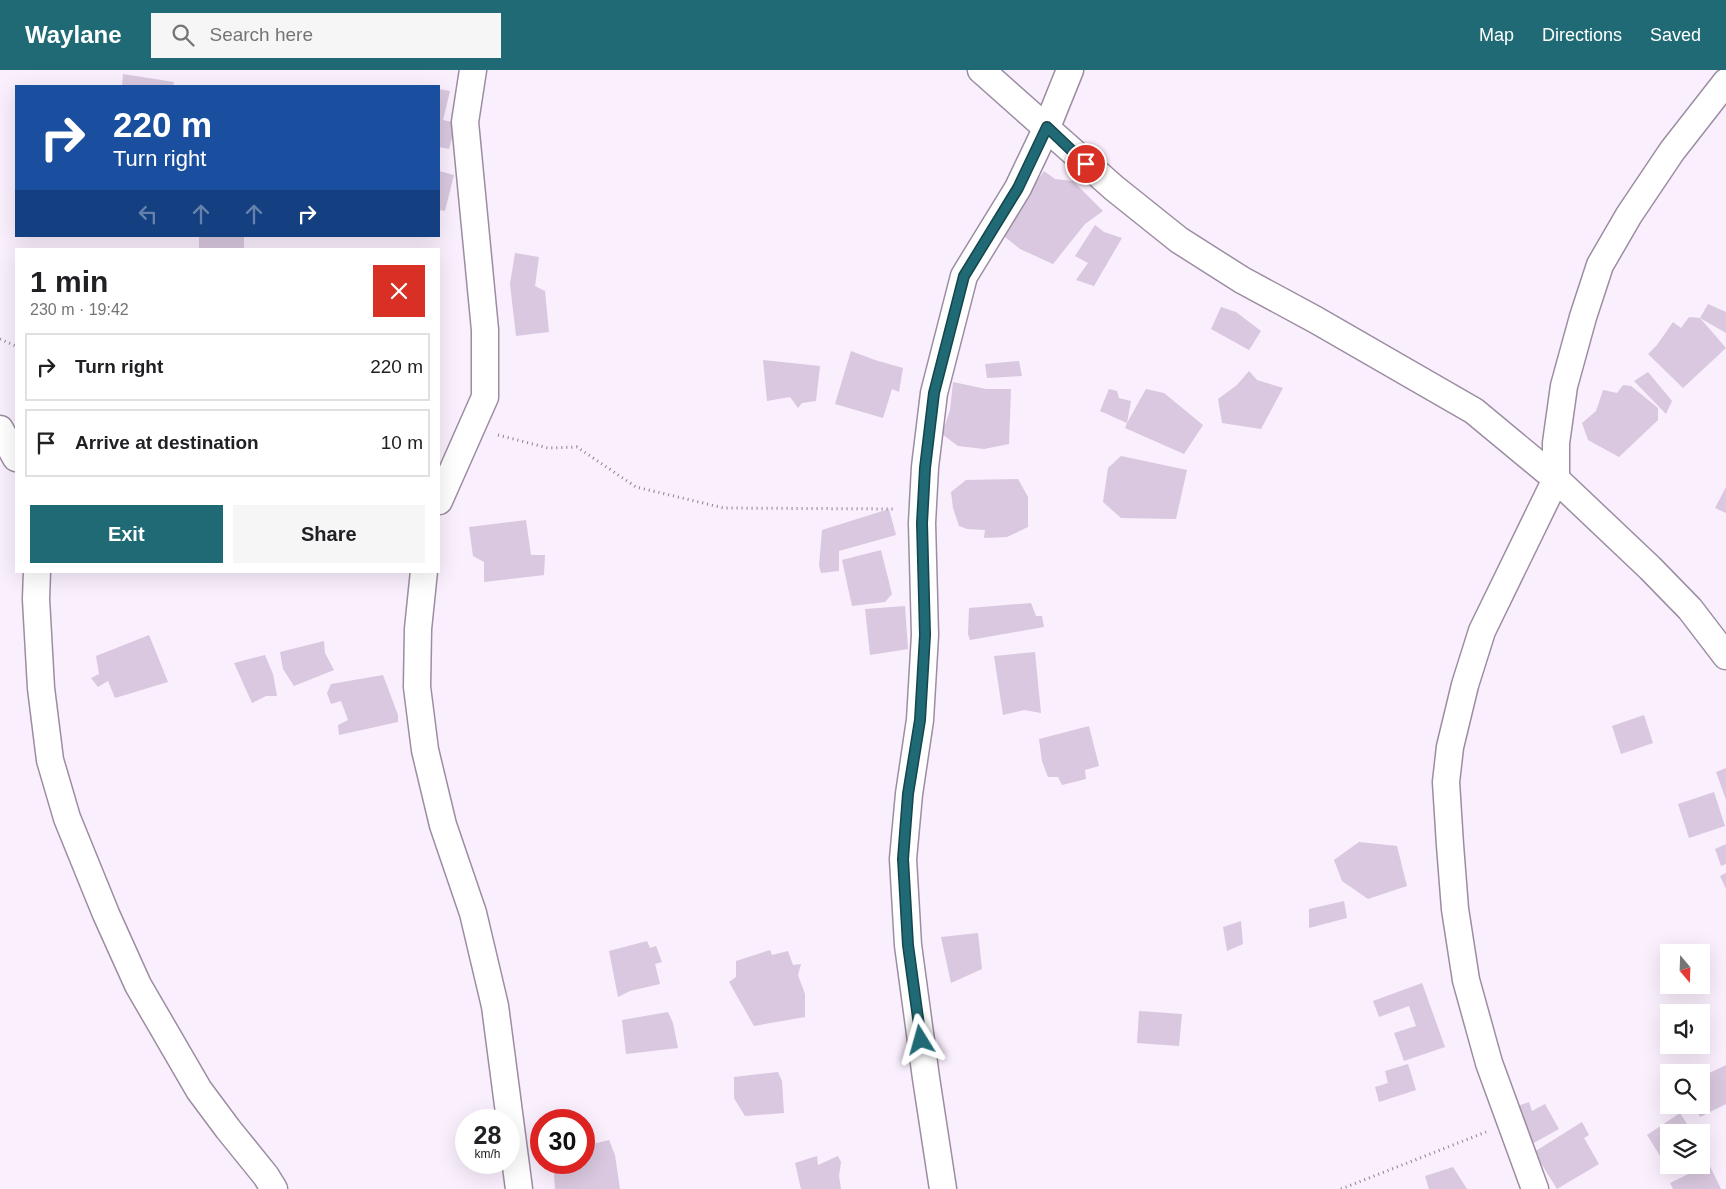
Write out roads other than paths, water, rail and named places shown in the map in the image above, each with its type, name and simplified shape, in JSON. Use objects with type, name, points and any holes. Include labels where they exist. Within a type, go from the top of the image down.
[{"type":"street","points":[[440,500],[485,397],[485,330],[465,122],[473,70]]},
{"type":"street","points":[[982,70],[1114,188],[1179,240],[1242,280],[1340,333],[1474,411],[1556,479],[1650,568],[1690,609],[1726,656]]},
{"type":"street","points":[[943,1189],[908,945],[903,859],[908,794],[920,720],[925,635],[923,509],[925,468],[934,393],[964,276],[1018,188],[1047,127],[1070,70]]},
{"type":"street","points":[[1535,1189],[1488,1063],[1466,980],[1455,909],[1446,782],[1450,748],[1465,685],[1482,631],[1556,479],[1556,443],[1564,386],[1600,265],[1629,214],[1672,151],[1726,82]]},
{"type":"street","points":[[0,430],[15,456]]},
{"type":"street","points":[[37,573],[36,600],[41,688],[50,760],[67,818],[106,914],[138,985],[199,1090],[274,1189]]},
{"type":"street","points":[[424,573],[418,629],[417,687],[425,750],[442,825],[473,913],[496,1006],[519,1189]]}]
